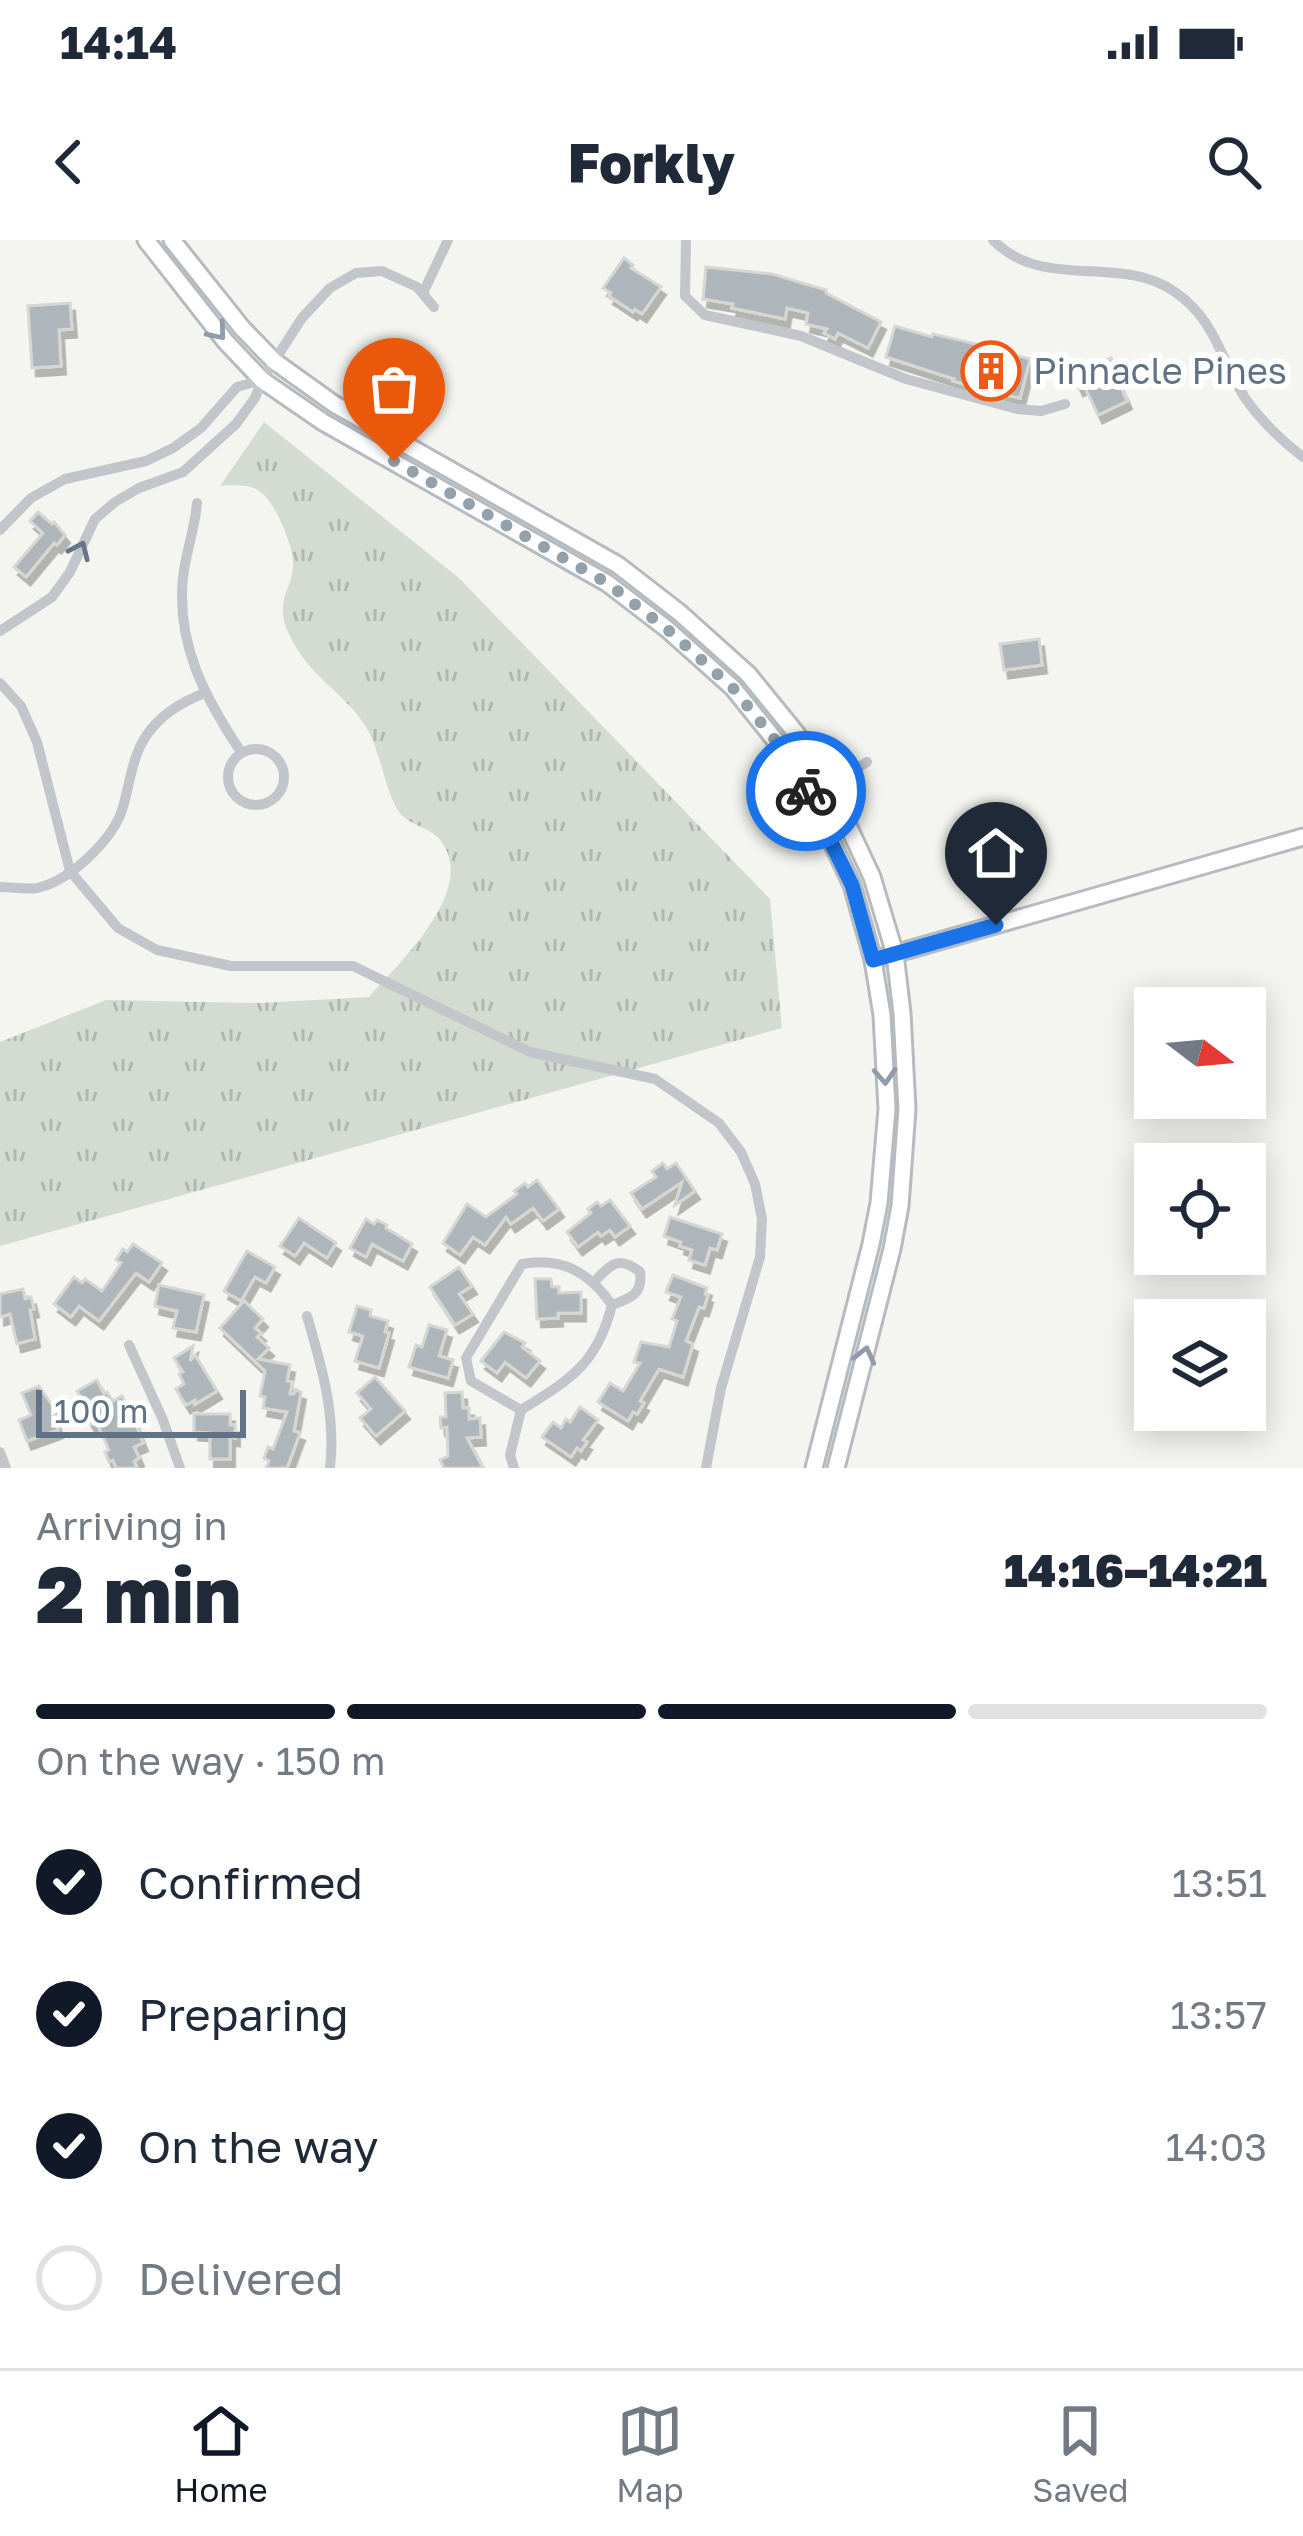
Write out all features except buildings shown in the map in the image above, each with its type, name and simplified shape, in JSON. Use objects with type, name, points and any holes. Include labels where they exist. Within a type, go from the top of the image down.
[{"type":"main road","points":[[146,240],[262,380],[323,422],[607,583],[667,629],[733,688],[779,745],[811,799],[852,885],[873,960],[887,1109],[879,1203],[814,1468]]},
{"type":"main road","points":[[172,240],[274,361],[334,404],[618,565],[680,613],[748,674],[796,733],[829,785],[872,878],[895,954],[908,1109],[900,1206],[836,1468]]},
{"type":"main road","points":[[873,960],[1303,837]]},
{"type":"street","points":[[423,292],[448,240]]},
{"type":"street","points":[[686,240],[686,296],[705,315],[800,336],[886,373],[1017,409],[1041,411],[1064,404]]},
{"type":"street","points":[[993,240],[1026,264],[1128,274],[1177,293],[1208,322],[1245,398],[1303,457]]},
{"type":"street","points":[[0,631],[52,597],[70,572],[94,519],[139,488],[184,472],[212,449],[255,398],[302,317],[331,288],[349,275],[382,271],[423,292],[434,307]]},
{"type":"street","points":[[0,530],[31,498],[65,479],[146,460],[173,448],[201,428],[237,387],[262,380]]},
{"type":"street","points":[[197,502],[183,575],[183,622],[205,693],[241,752]]},
{"type":"street","points":[[0,683],[21,706],[37,742],[70,871],[118,928],[157,950],[231,966],[353,966],[530,1052],[655,1079],[718,1123],[741,1152],[762,1219],[760,1257],[721,1388],[706,1468]]},
{"type":"street","points":[[0,887],[39,888],[100,848],[114,830],[138,751],[152,728],[171,710],[205,693]]},
{"type":"street","points":[[260,749],[281,762],[283,785],[267,804],[241,800],[230,788],[229,770],[241,752],[260,749]]},
{"type":"street","points":[[811,799],[867,762]]},
{"type":"street","points":[[514,1468],[510,1455],[521,1410],[572,1377],[604,1338],[612,1305],[595,1281],[549,1259],[522,1264],[466,1358],[472,1381],[521,1410]]},
{"type":"street","points":[[595,1281],[617,1262],[629,1263],[640,1272],[642,1285],[634,1297],[612,1305]]},
{"type":"street","points":[[307,1316],[328,1386],[334,1435],[330,1468]]},
{"type":"street","points":[[129,1345],[180,1468]]},
{"type":"street","points":[[0,1452],[6,1468]]},
{"type":"green space","points":[[264,422],[459,578],[770,899],[782,1028],[0,1246],[0,1042],[106,1000],[260,1003],[369,997],[430,925],[450,881],[450,860],[441,841],[397,809],[364,724],[305,660],[288,632],[283,610],[293,561],[275,510],[256,489],[220,486]]},
{"type":"way so far","points":[[394,461],[607,583],[667,629],[733,688],[779,745],[806,791]]},
{"type":"place","name":"Pinnacle Pines","points":[[991,371]]},
{"type":"route","points":[[806,791],[852,885],[873,960],[996,925]]}]
